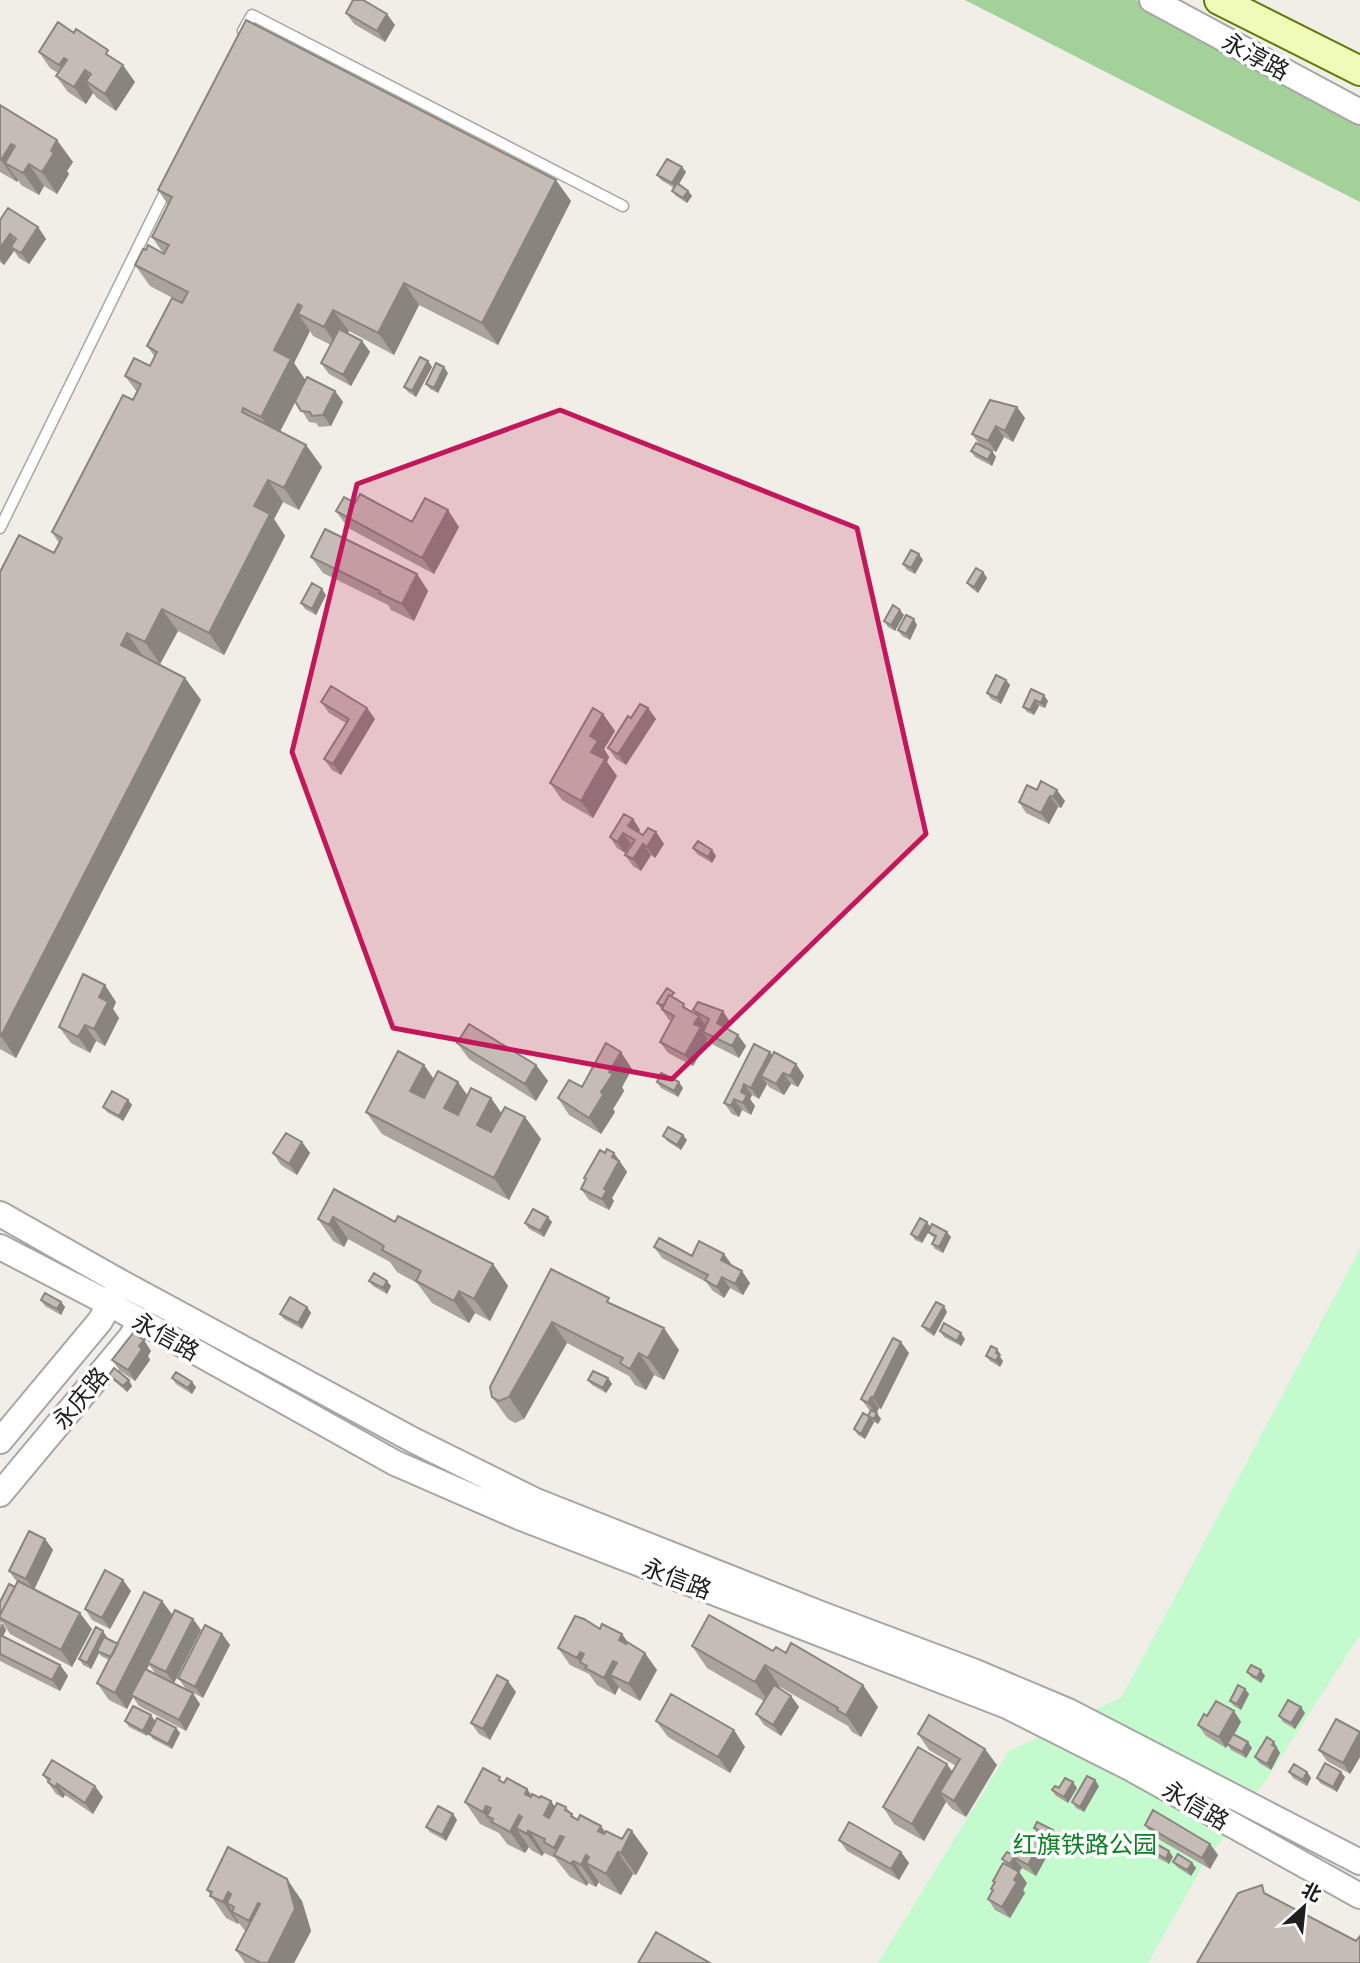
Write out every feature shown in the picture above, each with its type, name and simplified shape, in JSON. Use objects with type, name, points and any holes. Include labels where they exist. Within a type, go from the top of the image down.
[{"type":"main road","name":"永淳路","points":[[1219,0],[1360,71]]},
{"type":"street","name":"永淳路","points":[[1152,0],[1360,112]]},
{"type":"street","name":"永信路","points":[[0,1214],[413,1440],[537,1501],[821,1615],[973,1671],[1068,1711],[1360,1862]]},
{"type":"street","name":"永信路","points":[[0,1247],[437,1482],[542,1526],[1007,1706],[1141,1774],[1360,1896]]},
{"type":"street","name":"永庆路","points":[[0,1441],[100,1321],[122,1283]]},
{"type":"street","name":"永庆路","points":[[0,1494],[131,1337],[153,1298]]},
{"type":"lane","points":[[239,40],[251,15],[623,206]]},
{"type":"lane","points":[[0,528],[172,177]]},
{"type":"highlighted area","points":[[560,410],[857,528],[926,834],[672,1079],[393,1028],[292,752],[357,484]]},
{"type":"green space","points":[[965,0],[1136,0],[1360,114],[1360,202]]},
{"type":"green space","name":"红旗铁路公园","points":[[1360,1249],[1360,1635],[1268,1777],[1205,1862],[1148,1963],[878,1963],[1009,1751],[1122,1697]]},
{"type":"building","points":[[353,0],[363,0],[387,14],[377,31],[346,13]]},
{"type":"building","points":[[246,20],[556,180],[482,323],[404,283],[378,333],[333,310],[324,327],[298,314],[302,306],[298,304],[274,350],[291,359],[261,417],[243,408],[242,412],[306,445],[284,488],[268,480],[254,506],[270,514],[209,633],[162,609],[145,642],[127,633],[121,645],[185,678],[1,1036],[0,572],[19,535],[54,553],[62,538],[52,532],[123,395],[133,400],[141,384],[125,376],[134,358],[150,366],[157,352],[147,346],[172,298],[182,303],[188,292],[135,265],[148,245],[164,254],[169,245],[152,237],[172,197],[158,190]]},
{"type":"building","points":[[58,22],[74,33],[76,29],[108,50],[106,54],[123,65],[105,94],[86,81],[91,74],[85,70],[74,87],[56,76],[67,60],[64,58],[59,65],[39,52]]},
{"type":"building","points":[[0,105],[57,140],[51,151],[54,153],[42,172],[29,164],[23,173],[5,163],[15,146],[11,144],[0,159]]},
{"type":"building","points":[[667,159],[682,167],[672,183],[657,175]]},
{"type":"building","points":[[677,183],[688,191],[683,198],[672,191]]},
{"type":"building","points":[[8,208],[38,227],[21,253],[11,247],[16,239],[10,234],[0,248],[0,220]]},
{"type":"building","points":[[339,329],[362,341],[343,375],[321,363]]},
{"type":"building","points":[[420,357],[428,361],[412,391],[404,387]]},
{"type":"building","points":[[436,363],[444,367],[434,388],[426,384]]},
{"type":"building","points":[[307,377],[335,391],[323,415],[312,416],[310,412],[301,411],[295,401]]},
{"type":"building","points":[[990,400],[1017,407],[1005,431],[996,426],[988,441],[972,434]]},
{"type":"building","points":[[976,443],[992,451],[988,460],[971,451]]},
{"type":"building","points":[[360,494],[412,522],[425,498],[448,510],[422,558],[336,511],[344,497],[355,503]]},
{"type":"building","points":[[325,529],[417,574],[402,604],[311,557]]},
{"type":"building","points":[[911,550],[919,554],[911,568],[903,564]]},
{"type":"building","points":[[976,568],[983,572],[974,587],[967,583]]},
{"type":"building","points":[[312,583],[322,589],[312,609],[301,603]]},
{"type":"building","points":[[893,605],[900,610],[891,625],[884,621]]},
{"type":"building","points":[[906,615],[914,619],[906,634],[898,630]]},
{"type":"building","points":[[996,675],[1006,680],[997,698],[987,693]]},
{"type":"building","points":[[331,686],[367,708],[333,764],[324,759],[349,719],[321,702]]},
{"type":"building","points":[[1031,689],[1044,695],[1041,703],[1035,700],[1030,710],[1023,707]]},
{"type":"building","points":[[640,704],[648,708],[618,754],[608,748],[628,716],[631,718]]},
{"type":"building","points":[[593,708],[603,714],[590,736],[598,741],[591,752],[605,759],[581,801],[550,783]]},
{"type":"building","points":[[1041,781],[1057,790],[1053,797],[1050,796],[1041,813],[1019,802],[1027,785],[1037,790]]},
{"type":"building","points":[[624,814],[633,819],[628,826],[643,835],[648,828],[656,832],[647,847],[643,844],[633,859],[625,855],[635,840],[623,833],[617,842],[610,837]]},
{"type":"building","points":[[698,841],[712,850],[708,857],[693,848]]},
{"type":"building","points":[[83,974],[105,985],[99,997],[108,1002],[94,1029],[85,1025],[78,1037],[59,1027]]},
{"type":"building","points":[[667,988],[674,993],[669,995],[663,1006],[657,1003]]},
{"type":"building","points":[[669,995],[699,1016],[694,1024],[701,1027],[685,1055],[660,1042],[674,1016],[662,1009]]},
{"type":"building","points":[[698,1002],[723,1011],[717,1023],[738,1035],[732,1046],[703,1032],[709,1019],[693,1010]]},
{"type":"building","points":[[469,1024],[536,1065],[525,1084],[457,1043]]},
{"type":"building","points":[[606,1043],[621,1052],[609,1072],[613,1074],[601,1092],[603,1095],[589,1118],[558,1098],[569,1080],[582,1087]]},
{"type":"building","points":[[754,1044],[770,1052],[751,1088],[744,1084],[741,1092],[747,1095],[743,1103],[734,1099],[731,1106],[724,1103]]},
{"type":"building","points":[[398,1051],[424,1065],[410,1091],[424,1098],[438,1071],[458,1082],[444,1108],[458,1115],[471,1088],[491,1098],[477,1125],[491,1132],[505,1107],[525,1117],[494,1178],[366,1112]]},
{"type":"building","points":[[774,1052],[796,1064],[790,1076],[783,1073],[776,1084],[761,1076]]},
{"type":"building","points":[[661,1073],[679,1082],[674,1091],[657,1082]]},
{"type":"building","points":[[112,1091],[128,1100],[119,1116],[103,1107]]},
{"type":"building","points":[[668,1127],[683,1135],[677,1145],[663,1136]]},
{"type":"building","points":[[286,1133],[302,1142],[289,1164],[273,1153]]},
{"type":"building","points":[[607,1149],[614,1153],[612,1157],[619,1161],[604,1189],[607,1190],[602,1199],[581,1189],[586,1179],[584,1178],[600,1150],[605,1153]]},
{"type":"building","points":[[334,1189],[395,1222],[398,1216],[493,1264],[474,1299],[459,1291],[454,1301],[416,1281],[421,1271],[382,1250],[384,1246],[376,1241],[333,1217],[329,1225],[318,1219]]},
{"type":"building","points":[[533,1209],[548,1217],[540,1231],[525,1223]]},
{"type":"building","points":[[920,1218],[927,1222],[918,1238],[911,1234]]},
{"type":"building","points":[[932,1224],[947,1232],[939,1247],[932,1244],[936,1236],[928,1232]]},
{"type":"building","points":[[659,1238],[692,1256],[699,1241],[724,1254],[721,1260],[742,1271],[735,1284],[722,1277],[717,1287],[705,1280],[708,1275],[654,1247]]},
{"type":"building","points":[[551,1269],[609,1298],[607,1302],[664,1328],[648,1358],[639,1353],[630,1369],[620,1363],[623,1358],[552,1322],[509,1397],[499,1401],[492,1397],[490,1387]]},
{"type":"building","points":[[374,1273],[387,1281],[383,1288],[369,1281]]},
{"type":"building","points":[[45,1293],[61,1302],[57,1309],[41,1300]]},
{"type":"building","points":[[290,1297],[307,1307],[298,1323],[280,1314]]},
{"type":"building","points":[[936,1302],[944,1306],[930,1330],[922,1326]]},
{"type":"building","points":[[944,1323],[961,1333],[957,1341],[940,1331]]},
{"type":"building","points":[[133,1333],[144,1340],[139,1346],[142,1349],[128,1370],[112,1360]]},
{"type":"building","points":[[893,1338],[901,1342],[868,1403],[861,1399]]},
{"type":"building","points":[[991,1346],[997,1349],[996,1353],[999,1355],[996,1361],[986,1356]]},
{"type":"building","points":[[114,1368],[129,1380],[123,1386],[109,1375]]},
{"type":"building","points":[[593,1371],[608,1378],[603,1388],[588,1380]]},
{"type":"building","points":[[176,1372],[192,1382],[188,1388],[172,1378]]},
{"type":"building","points":[[871,1410],[877,1413],[874,1419],[870,1417],[861,1434],[854,1429],[863,1413],[868,1416]]},
{"type":"building","points":[[29,1531],[45,1539],[26,1579],[9,1571]]},
{"type":"building","points":[[105,1570],[123,1580],[102,1618],[85,1609]]},
{"type":"building","points":[[18,1581],[80,1613],[61,1650],[0,1618]]},
{"type":"building","points":[[9,1584],[15,1587],[0,1615],[0,1602]]},
{"type":"building","points":[[144,1592],[162,1601],[115,1693],[97,1683]]},
{"type":"building","points":[[175,1610],[193,1619],[166,1672],[148,1663]]},
{"type":"building","points":[[709,1615],[773,1651],[776,1647],[786,1653],[791,1643],[863,1685],[846,1715],[765,1665],[755,1682],[692,1646]]},
{"type":"building","points":[[575,1616],[600,1629],[602,1624],[622,1634],[619,1640],[645,1653],[629,1684],[610,1675],[617,1663],[613,1661],[604,1678],[585,1668],[587,1666],[580,1662],[584,1654],[580,1652],[577,1658],[558,1648]]},
{"type":"building","points":[[205,1625],[222,1634],[195,1687],[178,1678]]},
{"type":"building","points":[[96,1627],[103,1631],[87,1663],[79,1659]]},
{"type":"building","points":[[0,1635],[60,1665],[52,1680],[0,1654]]},
{"type":"building","points":[[104,1637],[118,1644],[111,1657],[97,1651]]},
{"type":"building","points":[[1251,1665],[1261,1670],[1257,1678],[1247,1672]]},
{"type":"building","points":[[145,1669],[193,1693],[179,1720],[131,1695]]},
{"type":"building","points":[[497,1675],[508,1681],[483,1729],[471,1723]]},
{"type":"building","points":[[774,1685],[791,1696],[773,1725],[756,1714]]},
{"type":"building","points":[[1238,1685],[1245,1689],[1237,1704],[1230,1701]]},
{"type":"building","points":[[671,1694],[734,1730],[718,1757],[656,1721]]},
{"type":"building","points":[[1288,1700],[1301,1707],[1291,1723],[1279,1716]]},
{"type":"building","points":[[1216,1701],[1234,1711],[1219,1737],[1198,1725]]},
{"type":"building","points":[[133,1706],[151,1715],[143,1731],[125,1721]]},
{"type":"building","points":[[929,1715],[985,1749],[954,1801],[940,1792],[960,1759],[918,1734]]},
{"type":"building","points":[[157,1718],[176,1728],[168,1744],[149,1734]]},
{"type":"building","points":[[1336,1719],[1360,1732],[1343,1763],[1319,1750]]},
{"type":"building","points":[[1233,1734],[1248,1742],[1242,1752],[1227,1744]]},
{"type":"building","points":[[1267,1737],[1276,1747],[1267,1764],[1255,1757]]},
{"type":"building","points":[[918,1747],[947,1764],[912,1824],[883,1807]]},
{"type":"building","points":[[52,1760],[95,1786],[85,1803],[57,1784],[55,1787],[48,1782],[50,1779],[43,1775]]},
{"type":"building","points":[[1325,1763],[1341,1772],[1333,1787],[1317,1778]]},
{"type":"building","points":[[1294,1764],[1307,1772],[1303,1780],[1289,1772]]},
{"type":"building","points":[[483,1768],[500,1777],[499,1780],[504,1783],[507,1778],[527,1789],[525,1794],[531,1797],[532,1794],[551,1801],[544,1815],[549,1818],[557,1803],[566,1807],[565,1810],[578,1820],[580,1815],[601,1826],[598,1831],[604,1834],[606,1831],[622,1839],[628,1829],[632,1831],[606,1874],[586,1863],[589,1857],[586,1855],[581,1865],[573,1861],[571,1864],[554,1855],[564,1837],[560,1836],[554,1848],[544,1842],[545,1839],[516,1828],[522,1817],[519,1815],[510,1832],[487,1816],[491,1808],[486,1806],[483,1812],[465,1802]]},
{"type":"building","points":[[1087,1776],[1095,1780],[1080,1807],[1072,1802]]},
{"type":"building","points":[[1065,1778],[1073,1782],[1064,1797],[1052,1790],[1055,1786],[1059,1788]]},
{"type":"building","points":[[438,1806],[453,1814],[442,1835],[426,1827]]},
{"type":"building","points":[[1153,1810],[1210,1844],[1202,1858],[1145,1825]]},
{"type":"building","points":[[849,1822],[901,1852],[891,1869],[839,1840]]},
{"type":"building","points":[[1037,1822],[1053,1830],[1050,1836],[1034,1828]]},
{"type":"building","points":[[1038,1830],[1045,1834],[1028,1865],[1014,1857],[1010,1864],[1002,1859],[1007,1852],[1013,1855],[1020,1839],[1030,1845]]},
{"type":"building","points":[[1158,1845],[1169,1851],[1166,1859],[1154,1852]]},
{"type":"building","points":[[228,1847],[287,1879],[295,1909],[268,1963],[261,1963],[236,1950],[260,1904],[258,1903],[249,1921],[232,1912],[234,1907],[227,1903],[231,1894],[228,1892],[223,1902],[210,1896],[212,1892],[207,1890]]},
{"type":"building","points":[[1178,1854],[1192,1863],[1187,1870],[1173,1862]]},
{"type":"building","points":[[1003,1863],[1019,1872],[1014,1880],[1017,1882],[1002,1907],[988,1899],[993,1890],[993,1881]]},
{"type":"building","points":[[1262,1885],[1264,1893],[1356,1941],[1360,1936],[1360,1963],[1197,1963],[1238,1893]]},
{"type":"building","points":[[656,1932],[710,1963],[638,1963]]}]
